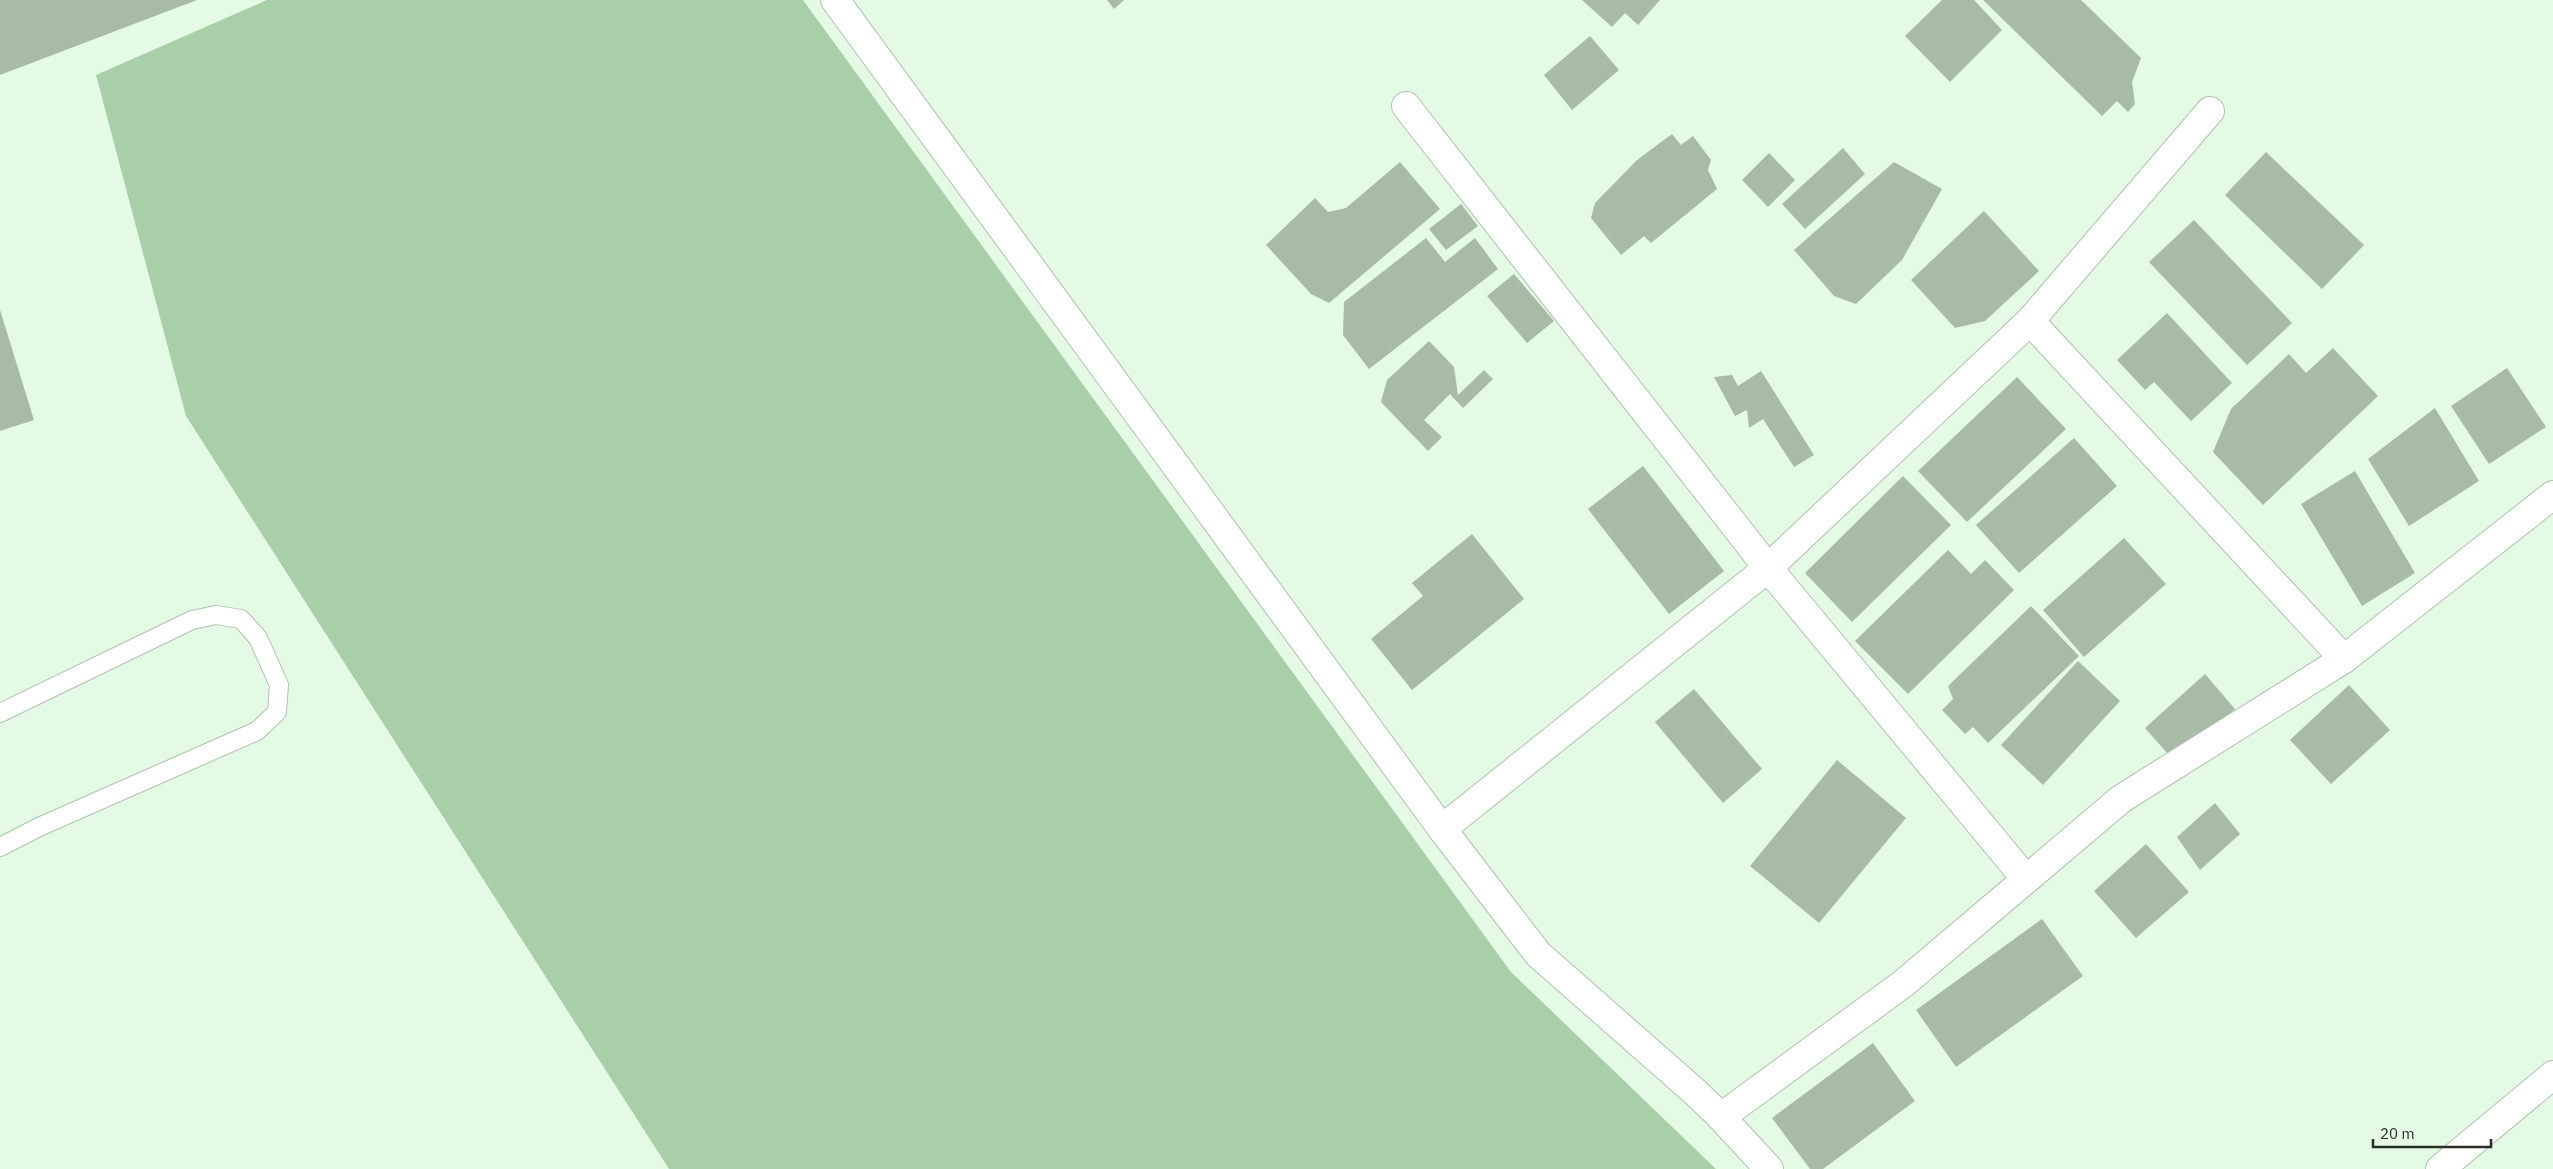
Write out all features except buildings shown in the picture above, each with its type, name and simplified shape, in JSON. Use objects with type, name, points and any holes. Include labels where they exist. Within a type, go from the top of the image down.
[{"type":"street","points":[[834,0],[1442,829],[1538,954],[1722,1116],[1770,1169]]},
{"type":"street","points":[[1406,106],[1768,568],[2026,880]]},
{"type":"street","points":[[1442,829],[1768,568],[2030,321],[2210,111]]},
{"type":"street","points":[[2030,321],[2344,659]]},
{"type":"street","points":[[1722,1116],[1904,983],[2121,799],[2344,659],[2553,495]]},
{"type":"street","points":[[2440,1169],[2553,1075]]},
{"type":"lane","points":[[0,713],[192,620],[216,615],[242,619],[258,638],[279,685],[277,712],[257,731],[39,827],[0,847]]},
{"type":"green space","points":[[267,0],[803,0],[1511,972],[1716,1169],[669,1169],[186,416],[96,75]]}]
